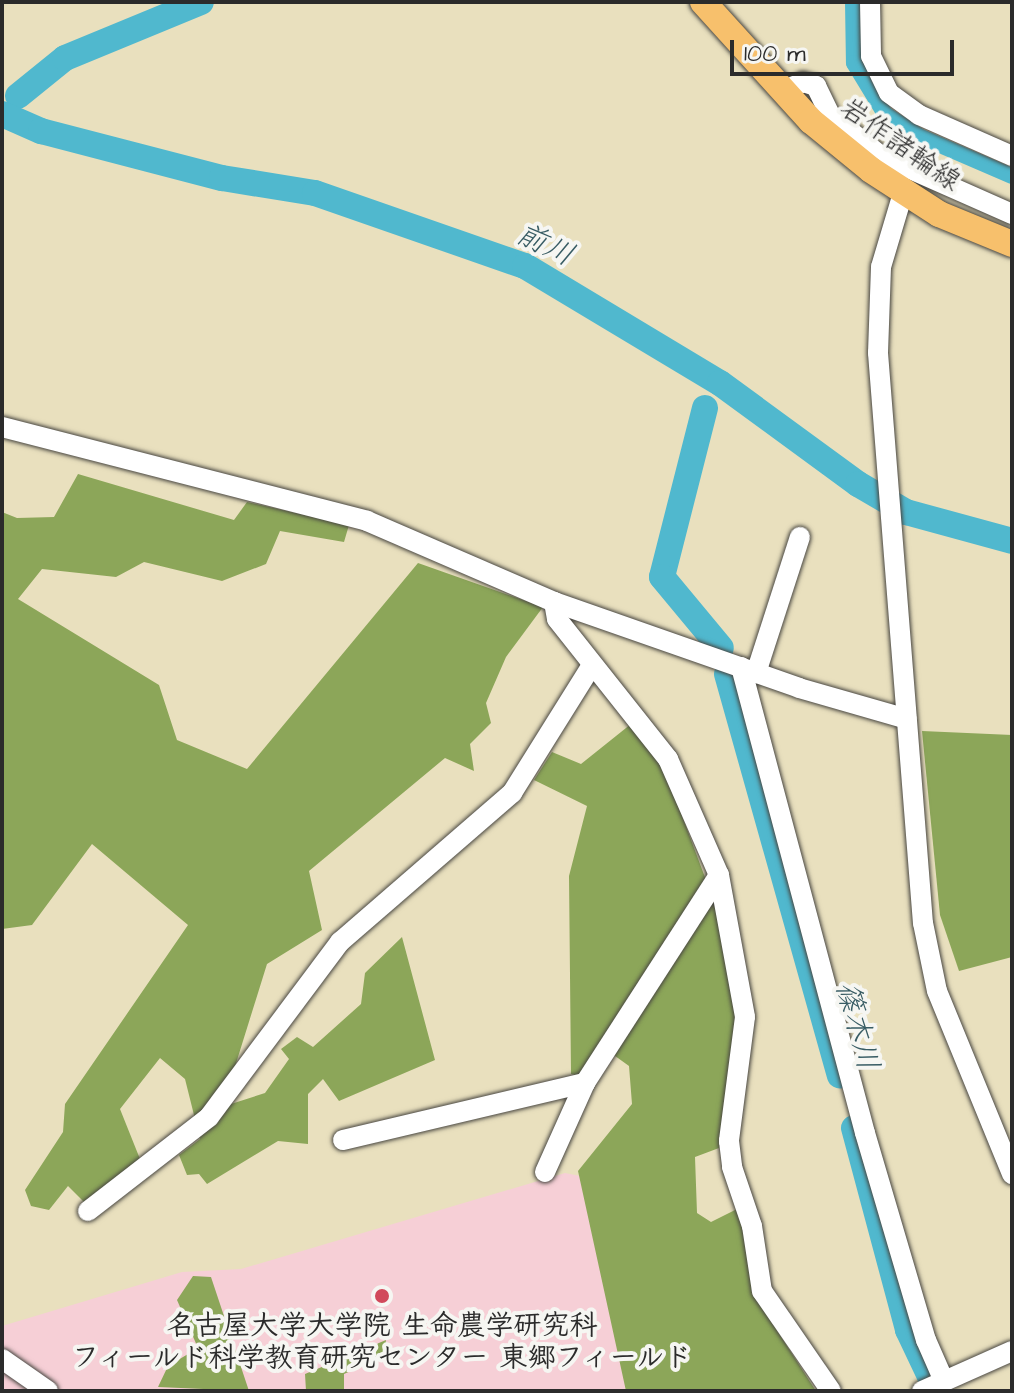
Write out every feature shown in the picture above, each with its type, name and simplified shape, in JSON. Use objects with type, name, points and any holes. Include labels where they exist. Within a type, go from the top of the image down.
[{"type":"main road","name":"岩作諸輪線","points":[[703,2],[811,121],[903,193],[1012,244]]},
{"type":"street","points":[[870,2],[871,56],[889,93],[919,115],[1012,156]]},
{"type":"street","points":[[783,91],[803,82],[816,86],[830,115],[881,156],[1012,214]]},
{"type":"street","points":[[903,193],[888,236],[879,301],[887,501],[905,650],[907,719],[923,923],[937,991],[1012,1174]]},
{"type":"street","points":[[2,427],[367,521],[554,602],[748,670],[907,719]]},
{"type":"street","points":[[800,537],[748,670],[874,1163],[944,1381]]},
{"type":"street","points":[[554,602],[557,619],[668,759],[719,875],[745,1017],[729,1141],[732,1167],[755,1236],[762,1291],[831,1391]]},
{"type":"street","points":[[88,1211],[209,1117],[340,942],[512,793],[592,665]]},
{"type":"street","points":[[545,1172],[585,1083],[719,875]]},
{"type":"street","points":[[343,1140],[585,1083]]},
{"type":"street","points":[[922,1391],[1012,1351]]},
{"type":"street","points":[[2,1359],[48,1391]]},
{"type":"shaded area","name":"名古屋大学大学院 生命農学研究科 フィールド科学教育研究センター 東郷フィールド","points":[[565,1173],[605,1181],[673,1391],[2,1391],[2,1326],[182,1272],[241,1269]]},
{"type":"green space","points":[[78,474],[234,520],[247,502],[349,525],[344,542],[280,531],[266,564],[222,581],[144,562],[116,577],[42,569],[18,599],[159,685],[177,740],[247,769],[418,563],[543,607],[506,657],[486,703],[491,723],[470,744],[474,771],[445,758],[309,871],[322,930],[267,964],[233,1073],[231,1104],[265,1093],[289,1059],[281,1049],[297,1037],[313,1047],[361,1004],[365,973],[402,937],[435,1060],[339,1101],[323,1079],[308,1094],[308,1144],[278,1141],[207,1184],[199,1174],[187,1175],[179,1155],[200,1139],[185,1079],[160,1058],[120,1109],[142,1164],[88,1206],[68,1186],[49,1210],[31,1206],[25,1190],[63,1132],[65,1104],[188,925],[92,844],[32,925],[2,929],[2,512],[17,518],[54,517]]},
{"type":"green space","points":[[631,724],[662,762],[722,923],[739,1030],[719,1148],[695,1157],[697,1213],[711,1222],[739,1208],[758,1301],[816,1391],[626,1391],[578,1171],[632,1104],[629,1066],[604,1048],[585,1077],[571,1074],[569,876],[587,806],[534,780],[552,752],[581,764]]},
{"type":"green space","points":[[922,731],[1012,735],[1012,957],[959,971],[940,915]]},
{"type":"green space","points":[[193,1276],[211,1277],[249,1391],[158,1387],[168,1366],[198,1348],[177,1300]]},
{"type":"green space","points":[[386,1340],[384,1356],[344,1374],[344,1391],[306,1391],[305,1374]]},
{"type":"waterway","points":[[18,96],[65,58],[201,2]]},
{"type":"waterway","points":[[853,2],[854,63],[885,114],[919,136],[1012,176]]},
{"type":"waterway","name":"前川","points":[[2,114],[41,131],[222,178],[315,193],[525,266],[720,383],[858,484],[906,512],[1012,541]]},
{"type":"waterway","name":"篠木川","points":[[705,408],[662,577],[721,648]]},
{"type":"waterway","name":"篠木川","points":[[727,674],[840,1075]]},
{"type":"waterway","name":"篠木川","points":[[854,1128],[908,1330],[937,1391]]},
{"type":"place","name":"名古屋大学大学院 生命農学研究科 フィールド科学教育研究センター 東郷フィールド","points":[[382,1296]]}]
